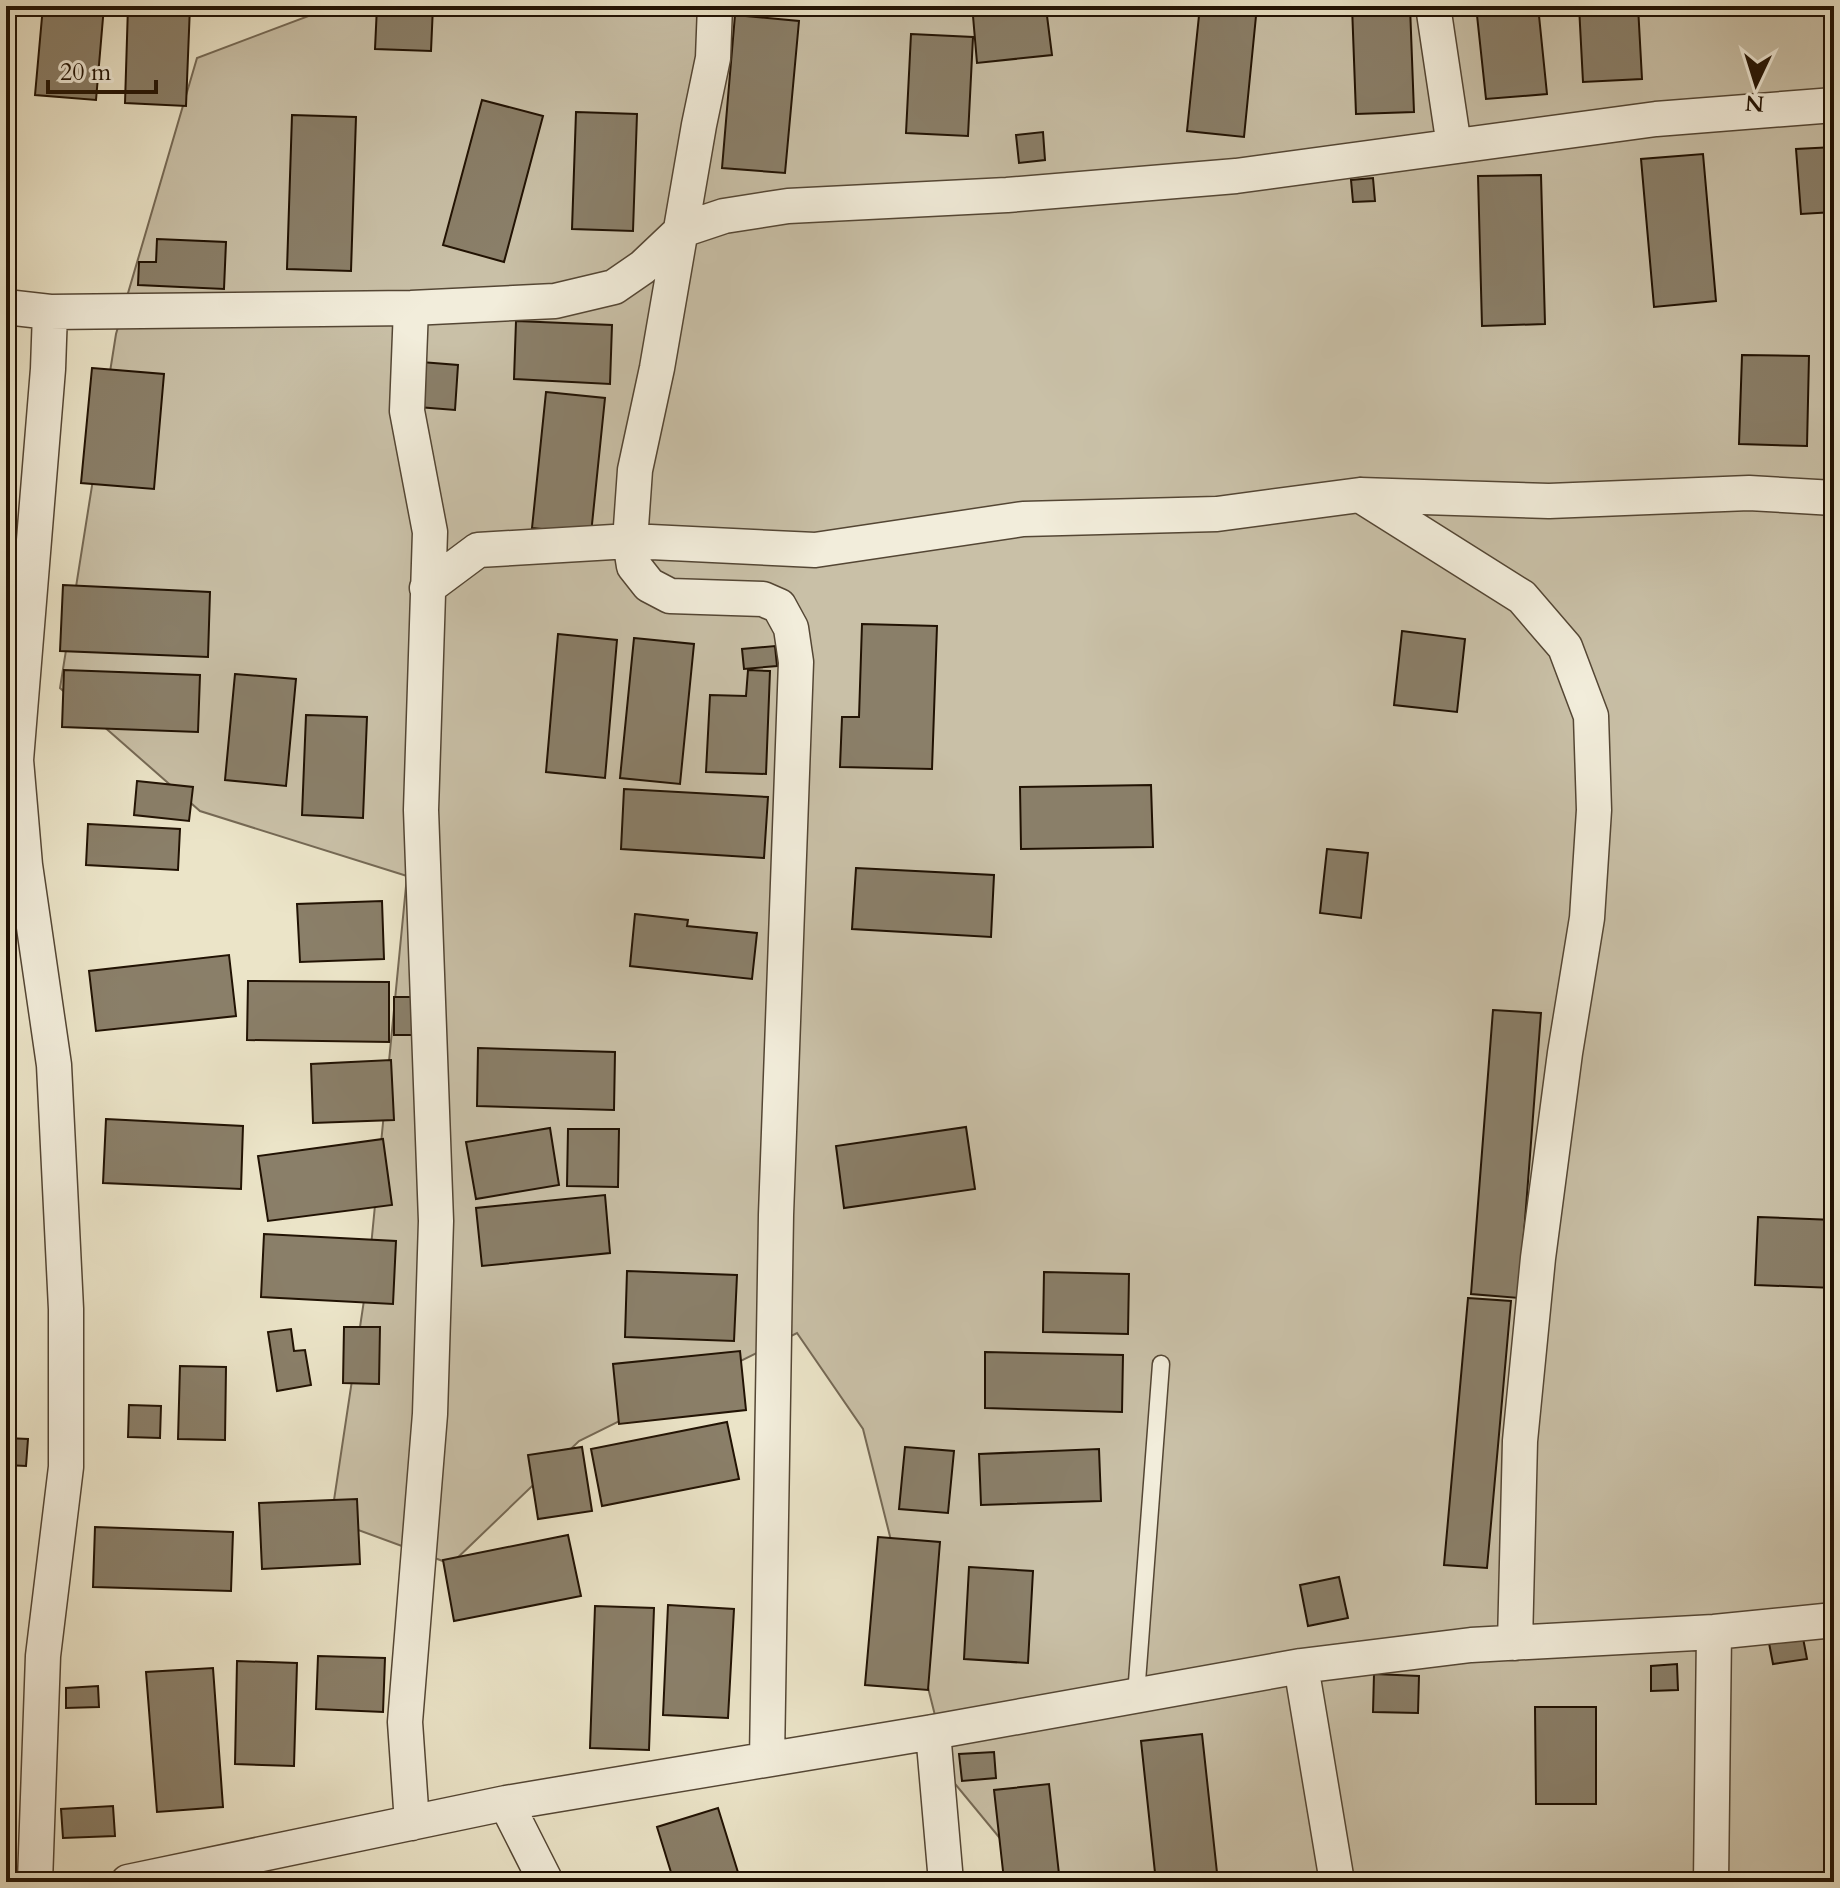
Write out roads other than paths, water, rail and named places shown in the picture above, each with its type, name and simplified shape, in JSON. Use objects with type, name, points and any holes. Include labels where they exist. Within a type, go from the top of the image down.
[{"type":"street","points":[[715,6],[713,58],[635,470],[630,541],[634,566],[649,585],[670,596],[763,599],[779,606],[791,628],[796,662],[776,1215],[767,1759]]},
{"type":"street","points":[[1433,6],[1454,146]]},
{"type":"street","points":[[6,307],[50,312],[411,308],[555,301],[614,287],[643,267],[682,230],[724,216],[788,206],[1007,195],[1236,176],[1656,119],[1834,105]]},
{"type":"street","points":[[411,308],[407,411],[430,532],[421,810],[436,1221],[430,1414],[405,1722],[412,1823]]},
{"type":"street","points":[[35,1882],[43,1656],[66,1467],[66,1309],[54,1065],[25,865],[16,760],[50,312]]},
{"type":"street","points":[[427,588],[478,550],[630,541],[815,550],[1023,519],[1217,514],[1360,495],[1549,501],[1749,493],[1834,498]]},
{"type":"street","points":[[1360,495],[1522,597],[1565,647],[1591,716],[1594,810],[1587,918],[1565,1053],[1536,1274],[1520,1441],[1515,1643]]},
{"type":"street","points":[[145,1881],[506,1803],[933,1732],[1301,1666],[1471,1645],[1714,1632],[1834,1620]]},
{"type":"street","points":[[1711,1882],[1714,1632]]},
{"type":"street","points":[[1301,1666],[1337,1882]]},
{"type":"street","points":[[933,1732],[946,1882]]},
{"type":"street","points":[[506,1803],[546,1882]]},
{"type":"lane","points":[[1136,1695],[1161,1364]]}]
